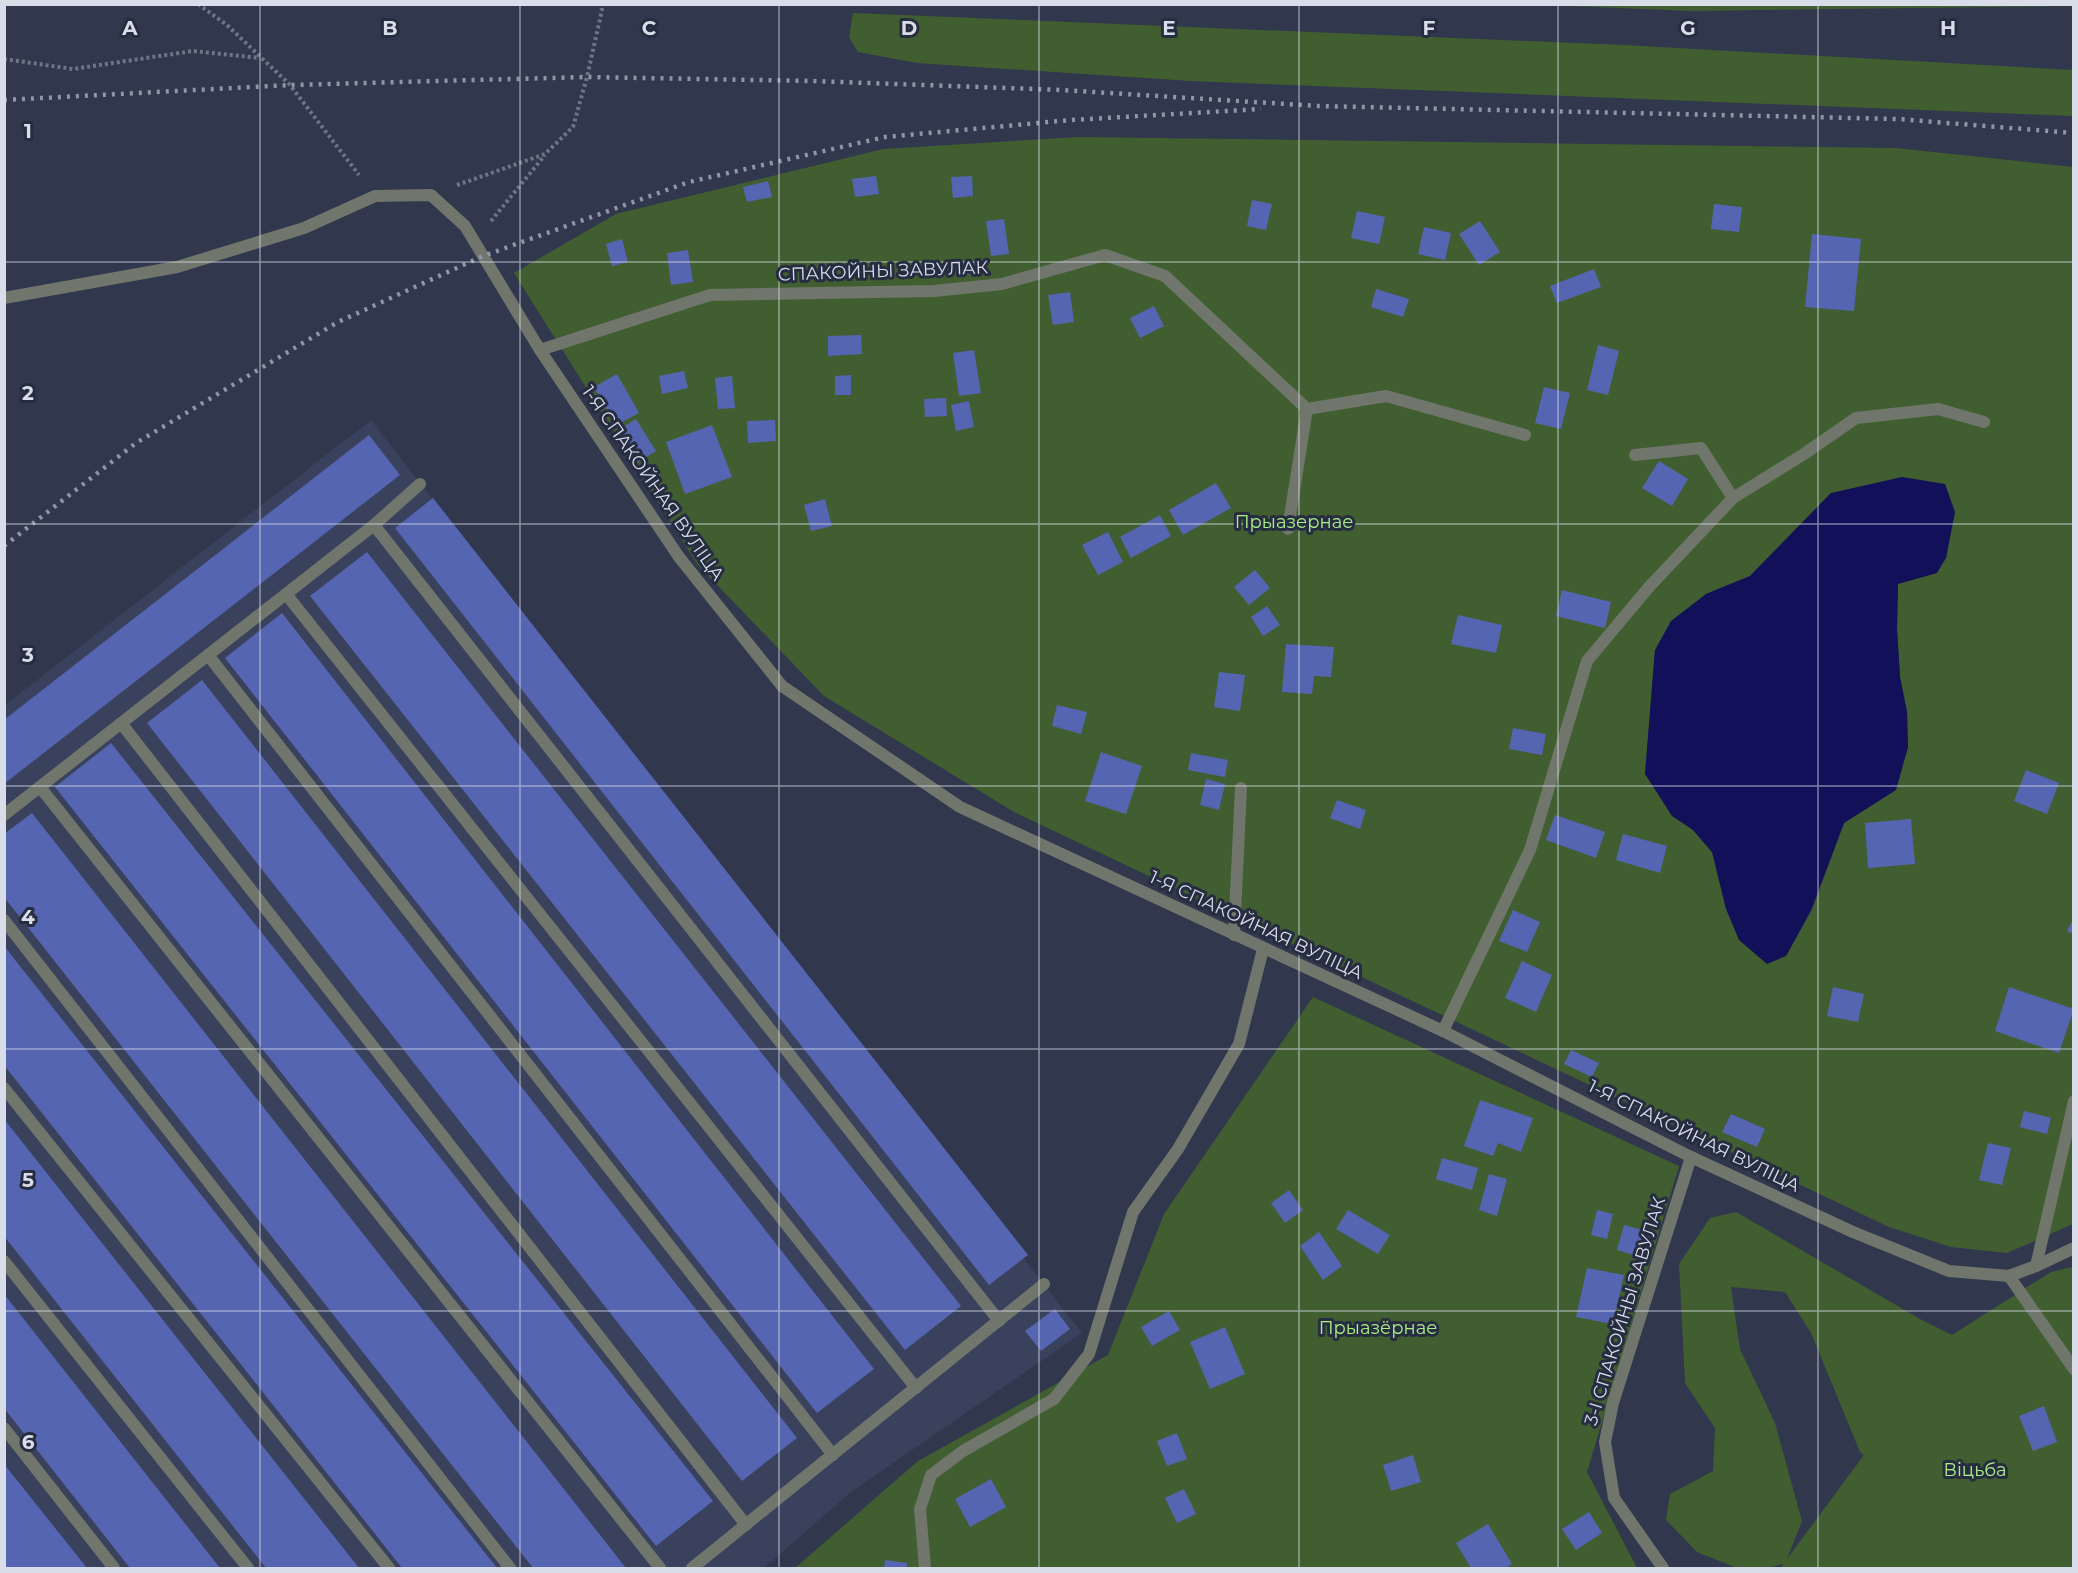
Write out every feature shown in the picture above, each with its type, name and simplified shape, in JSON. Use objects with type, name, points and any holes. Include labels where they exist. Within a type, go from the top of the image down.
[{"type":"street","points":[[4,298],[177,267],[304,228],[375,196],[431,195]]},
{"type":"street","name":"1-Я СПАКОЙНАЯ ВУЛІЦА","points":[[431,195],[465,226],[540,350],[679,557],[782,686],[960,807],[1443,1031],[1690,1157],[1853,1232],[1949,1271],[2009,1276]]},
{"type":"street","name":"СПАКОЙНЫ ЗАВУЛАК","points":[[540,350],[710,295],[933,291],[1002,284],[1105,255],[1165,276],[1308,409]]},
{"type":"street","points":[[1288,529],[1308,409],[1386,396],[1525,435]]},
{"type":"street","points":[[1443,1031],[1530,850],[1587,661],[1649,587],[1733,498],[1804,454],[1856,418],[1938,409],[1984,422]]},
{"type":"street","points":[[1635,455],[1701,448],[1733,498]]},
{"type":"street","points":[[4,815],[374,525],[420,484]]},
{"type":"street","points":[[374,525],[999,1321]]},
{"type":"street","points":[[286,594],[916,1388]]},
{"type":"street","points":[[207,655],[833,1455]]},
{"type":"street","points":[[121,723],[746,1525]]},
{"type":"street","points":[[40,787],[660,1569]]},
{"type":"street","points":[[1234,935],[1241,788]]},
{"type":"street","points":[[4,921],[510,1569]]},
{"type":"street","points":[[924,1569],[920,1509],[931,1475],[963,1451],[1054,1399],[1089,1354],[1133,1212],[1178,1149],[1239,1044],[1263,949]]},
{"type":"street","points":[[4,1088],[389,1569]]},
{"type":"street","points":[[2036,1266],[2073,1101]]},
{"type":"street","name":"3-І СПАКОЙНЫ ЗАВУЛАК","points":[[1663,1569],[1614,1498],[1605,1442],[1613,1403],[1690,1157]]},
{"type":"street","points":[[2073,1248],[2009,1276],[2073,1370]]},
{"type":"street","points":[[4,1261],[248,1569]]},
{"type":"street","points":[[692,1569],[1044,1284]]},
{"type":"street","points":[[4,1428],[114,1569]]},
{"type":"path","points":[[198,4],[227,26],[290,85],[375,196]]},
{"type":"path","points":[[474,242],[545,154],[573,127],[587,77],[602,10],[601,4]]},
{"type":"path","points":[[4,59],[73,69],[193,51],[261,58]]},
{"type":"path","points":[[431,195],[545,154]]},
{"type":"shaded area","points":[[371,420],[1082,1333],[851,1492],[764,1568],[5,1568],[5,705]]},
{"type":"shaded area","points":[[1902,477],[1945,484],[1955,512],[1946,558],[1937,573],[1898,584],[1897,629],[1900,677],[1907,712],[1908,747],[1896,790],[1844,823],[1811,910],[1786,956],[1767,964],[1739,940],[1726,909],[1712,852],[1693,830],[1672,816],[1645,774],[1655,650],[1671,621],[1706,594],[1750,576],[1831,493]]},
{"type":"green space","points":[[2073,4],[2073,6],[1691,11],[1548,5]]},
{"type":"green space","points":[[853,13],[1624,45],[2073,70],[2073,116],[1190,81],[917,63],[858,52],[849,37]]},
{"type":"green space","name":"Прыазернае","points":[[1078,137],[1896,148],[2073,167],[2073,1224],[2007,1253],[1951,1247],[1889,1227],[1014,812],[824,696],[697,564],[514,273],[616,214],[883,149]],"holes":[[[1831,493],[1937,573],[1898,583],[1897,629],[1900,677],[1907,712],[1908,747],[1896,789],[1844,823],[1812,910],[1786,956],[1718,872],[1712,852],[1645,774],[1655,650],[1706,594],[1750,576]]]},
{"type":"green space","name":"Прыазёрнае","points":[[1313,997],[1679,1166],[1587,1472],[1637,1568],[795,1568],[918,1461],[1108,1355],[1164,1214]]},
{"type":"green space","name":"Віцьба","points":[[1736,1212],[1920,1319],[1952,1335],[2051,1272],[2073,1267],[2073,1568],[1781,1568],[1783,1564],[1767,1568],[1737,1568],[1697,1552],[1666,1520],[1670,1494],[1713,1471],[1715,1428],[1685,1383],[1679,1264],[1710,1218]],"holes":[[[1731,1287],[1785,1292],[1811,1333],[1860,1452],[1864,1455],[1787,1559],[1802,1521],[1775,1423],[1740,1349]]]},
{"type":"building","points":[[876,176],[879,194],[855,197],[852,179]]},
{"type":"building","points":[[972,176],[973,196],[953,198],[951,177]]},
{"type":"building","points":[[768,181],[772,197],[747,202],[743,187]]},
{"type":"building","points":[[1252,200],[1272,204],[1266,230],[1247,226]]},
{"type":"building","points":[[1714,204],[1742,207],[1739,232],[1711,229]]},
{"type":"building","points":[[1357,211],[1385,217],[1379,244],[1351,238]]},
{"type":"building","points":[[1004,219],[1009,254],[991,256],[986,221]]},
{"type":"building","points":[[1480,221],[1500,252],[1479,265],[1459,234]]},
{"type":"building","points":[[1424,227],[1451,233],[1445,260],[1418,254]]},
{"type":"building","points":[[1812,234],[1861,239],[1854,311],[1805,307]]},
{"type":"building","points":[[622,239],[628,262],[612,266],[606,244]]},
{"type":"building","points":[[688,250],[693,282],[671,285],[667,253]]},
{"type":"building","points":[[977,261],[979,273],[961,276],[959,263]]},
{"type":"building","points":[[1594,269],[1601,287],[1557,303],[1550,286]]},
{"type":"building","points":[[1376,289],[1409,299],[1403,317],[1371,307]]},
{"type":"building","points":[[1070,292],[1074,322],[1053,325],[1048,295]]},
{"type":"building","points":[[1154,306],[1164,326],[1140,338],[1130,318]]},
{"type":"building","points":[[861,335],[862,354],[828,356],[828,336]]},
{"type":"building","points":[[1598,345],[1619,351],[1608,395],[1587,390]]},
{"type":"building","points":[[974,350],[981,393],[959,396],[953,353]]},
{"type":"building","points":[[684,371],[688,388],[662,394],[659,376]]},
{"type":"building","points":[[617,374],[639,413],[615,426],[594,387]]},
{"type":"building","points":[[851,375],[851,395],[835,395],[835,376]]},
{"type":"building","points":[[732,376],[735,408],[718,409],[715,378]]},
{"type":"building","points":[[1544,387],[1570,393],[1561,429],[1535,423]]},
{"type":"building","points":[[946,398],[947,416],[925,417],[924,399]]},
{"type":"building","points":[[969,401],[974,427],[956,431],[951,405]]},
{"type":"building","points":[[636,419],[656,451],[638,462],[618,430]]},
{"type":"building","points":[[775,420],[776,441],[748,443],[747,421]]},
{"type":"building","points":[[712,425],[732,477],[685,494],[666,442]]},
{"type":"building","points":[[369,435],[400,475],[4,784],[4,720]]},
{"type":"building","points":[[1659,461],[1688,479],[1672,506],[1642,488]]},
{"type":"building","points":[[1216,483],[1231,508],[1183,535],[1169,510]]},
{"type":"building","points":[[433,498],[1028,1255],[989,1285],[395,528]]},
{"type":"building","points":[[825,499],[832,526],[811,531],[804,505]]},
{"type":"building","points":[[1160,515],[1171,536],[1131,558],[1120,537]]},
{"type":"building","points":[[1108,532],[1123,562],[1098,575],[1082,545]]},
{"type":"building","points":[[367,552],[961,1306],[905,1350],[310,596]]},
{"type":"building","points":[[1255,570],[1270,588],[1249,605],[1234,587]]},
{"type":"building","points":[[1562,590],[1611,602],[1605,628],[1556,616]]},
{"type":"building","points":[[1267,606],[1280,625],[1263,636],[1251,617]]},
{"type":"building","points":[[282,613],[874,1369],[817,1413],[225,658]]},
{"type":"building","points":[[1458,615],[1502,625],[1496,653],[1451,644]]},
{"type":"building","points":[[1286,644],[1334,647],[1331,677],[1314,676],[1312,694],[1282,692]]},
{"type":"building","points":[[1219,672],[1245,675],[1240,711],[1214,707]]},
{"type":"building","points":[[202,680],[797,1438],[742,1481],[147,723]]},
{"type":"building","points":[[1057,705],[1087,712],[1081,734],[1052,726]]},
{"type":"building","points":[[1513,728],[1546,734],[1542,755],[1509,749]]},
{"type":"building","points":[[111,743],[713,1501],[656,1546],[55,787]]},
{"type":"building","points":[[1101,752],[1142,766],[1126,814],[1085,801]]},
{"type":"building","points":[[1191,753],[1228,760],[1225,777],[1188,770]]},
{"type":"building","points":[[2026,770],[2059,783],[2047,814],[2014,801]]},
{"type":"building","points":[[1206,779],[1225,784],[1219,810],[1200,805]]},
{"type":"building","points":[[1337,800],[1366,810],[1360,829],[1330,818]]},
{"type":"building","points":[[32,813],[626,1568],[533,1568],[4,897],[4,834]]},
{"type":"building","points":[[1555,815],[1605,832],[1596,858],[1546,840]]},
{"type":"building","points":[[1911,819],[1915,864],[1868,868],[1865,823]]},
{"type":"building","points":[[1623,834],[1667,846],[1660,873],[1616,860]]},
{"type":"building","points":[[1513,910],[1540,922],[1527,952],[1499,941]]},
{"type":"building","points":[[2074,917],[2074,934],[2067,931]]},
{"type":"building","points":[[4,946],[497,1568],[402,1568],[4,1065]]},
{"type":"building","points":[[1522,961],[1552,975],[1536,1012],[1505,998]]},
{"type":"building","points":[[1833,987],[1864,994],[1858,1022],[1827,1016]]},
{"type":"building","points":[[2009,987],[2074,1009],[2059,1053],[1995,1031]]},
{"type":"building","points":[[1571,1050],[1599,1063],[1592,1077],[1564,1064]]},
{"type":"building","points":[[1480,1100],[1533,1118],[1521,1152],[1498,1143],[1493,1156],[1464,1146]]},
{"type":"building","points":[[2024,1111],[2051,1118],[2047,1134],[2020,1127]]},
{"type":"building","points":[[1731,1114],[1765,1129],[1757,1147],[1722,1132]]},
{"type":"building","points":[[4,1119],[359,1568],[266,1568],[4,1236]]},
{"type":"building","points":[[1988,1143],[2011,1148],[2002,1185],[1979,1180]]},
{"type":"building","points":[[1442,1158],[1478,1168],[1472,1190],[1436,1179]]},
{"type":"building","points":[[1489,1174],[1507,1179],[1497,1216],[1479,1210]]},
{"type":"building","points":[[1289,1190],[1303,1210],[1285,1223],[1271,1203]]},
{"type":"building","points":[[1348,1210],[1390,1235],[1378,1254],[1336,1229]]},
{"type":"building","points":[[1597,1210],[1613,1214],[1607,1239],[1591,1235]]},
{"type":"building","points":[[1624,1225],[1643,1230],[1637,1256],[1617,1250]]},
{"type":"building","points":[[1319,1232],[1342,1266],[1323,1280],[1300,1246]]},
{"type":"building","points":[[1587,1268],[1624,1275],[1613,1324],[1576,1317]]},
{"type":"building","points":[[4,1294],[220,1568],[130,1568],[4,1408]]},
{"type":"building","points":[[1055,1309],[1070,1329],[1041,1351],[1025,1331]]},
{"type":"building","points":[[1169,1311],[1180,1330],[1152,1346],[1141,1327]]},
{"type":"building","points":[[1225,1327],[1245,1374],[1210,1389],[1190,1342]]},
{"type":"building","points":[[2044,1406],[2057,1442],[2033,1451],[2019,1416]]},
{"type":"building","points":[[1177,1433],[1187,1459],[1167,1466],[1157,1441]]},
{"type":"building","points":[[1413,1455],[1421,1482],[1391,1491],[1383,1465]]},
{"type":"building","points":[[4,1464],[87,1568],[4,1568]]},
{"type":"building","points":[[991,1479],[1006,1507],[970,1527],[955,1499]]},
{"type":"building","points":[[1184,1489],[1196,1514],[1177,1523],[1165,1498]]},
{"type":"building","points":[[1589,1512],[1602,1533],[1576,1550],[1562,1529]]},
{"type":"building","points":[[1488,1524],[1512,1564],[1505,1568],[1471,1568],[1456,1543]]},
{"type":"building","points":[[885,1560],[907,1563],[907,1568],[884,1568]]},
{"type":"railway","points":[[4,100],[290,85],[587,77],[813,81],[1062,90],[1318,106],[1897,119],[2074,133]]},
{"type":"railway","points":[[4,546],[136,443],[338,322],[483,256],[689,182],[885,137],[1071,120],[1261,109]]}]
